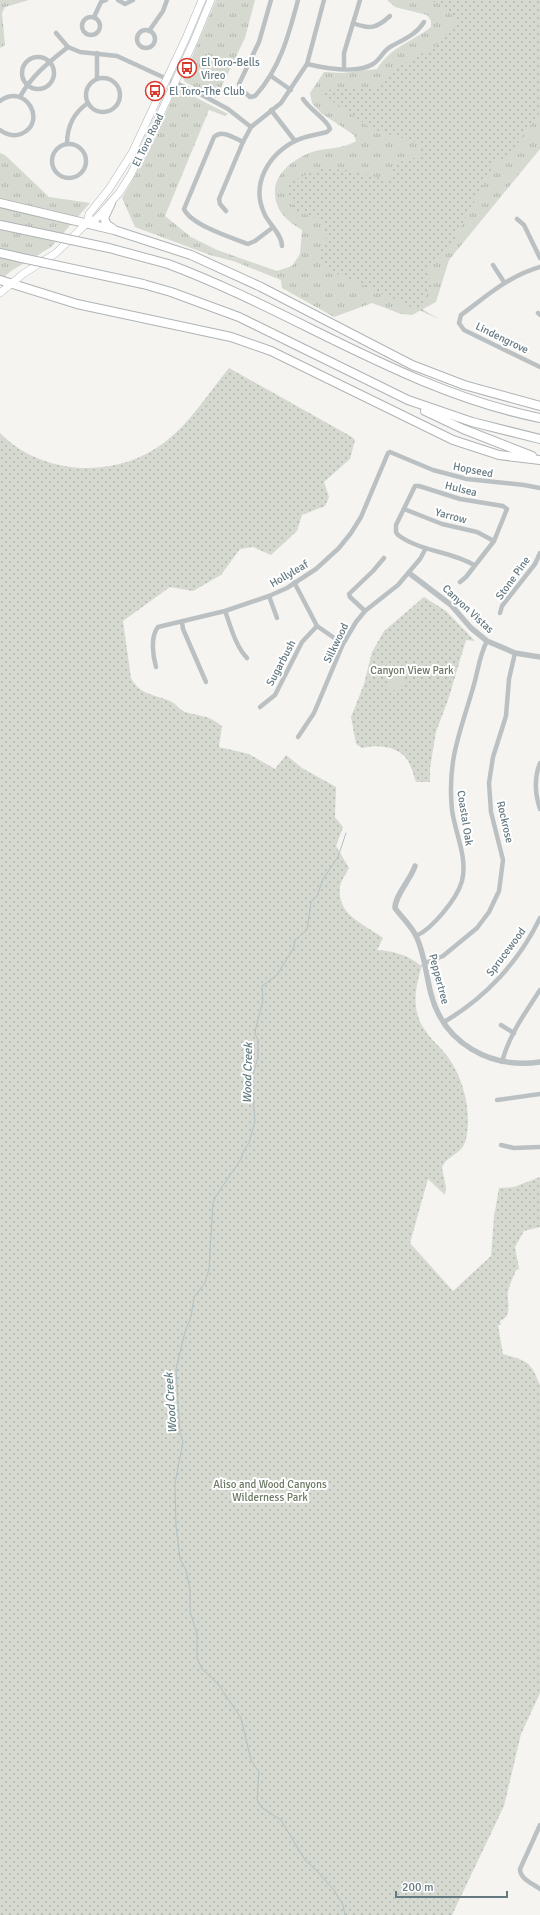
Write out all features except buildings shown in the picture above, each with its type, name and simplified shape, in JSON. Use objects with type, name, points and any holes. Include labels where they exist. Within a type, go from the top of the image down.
[{"type":"highway","points":[[0,203],[114,230],[191,255],[267,290],[412,365],[464,385],[540,406]]},
{"type":"highway","points":[[111,203],[104,215],[104,221],[114,230]]},
{"type":"highway","points":[[0,225],[110,248],[168,264],[210,280],[406,376],[459,396],[497,408],[540,418]]},
{"type":"highway","points":[[0,253],[143,284],[171,292],[239,317],[408,400],[472,422],[540,439]]},
{"type":"highway","points":[[0,280],[77,304],[244,340],[271,351],[453,440],[499,455],[540,460]]},
{"type":"highway","points":[[408,400],[423,410],[447,421],[540,460]]},
{"type":"main road","name":"El Toro Road","points":[[87,223],[88,214],[109,189],[129,159],[202,0]]},
{"type":"main road","name":"El Toro Road","points":[[0,293],[56,253],[87,223],[96,219],[111,203],[133,170],[175,82],[209,2]]},
{"type":"street","points":[[118,0],[126,4],[133,0]]},
{"type":"street","points":[[149,31],[163,11],[167,0]]},
{"type":"street","points":[[271,0],[259,42],[240,84],[240,88],[250,97],[255,96],[271,76],[279,62],[298,0]]},
{"type":"street","points":[[226,210],[220,204],[219,199],[243,142],[251,127],[281,103],[307,64],[324,0]]},
{"type":"street","points":[[344,69],[344,53],[360,0]]},
{"type":"street","points":[[94,17],[102,1]]},
{"type":"street","points":[[353,23],[365,28],[373,27],[382,24],[390,16]]},
{"type":"street","points":[[307,64],[325,68],[344,69],[372,65],[386,49],[414,34],[424,22]]},
{"type":"street","points":[[56,33],[68,47],[80,52],[117,56],[175,82],[228,109],[251,127]]},
{"type":"street","points":[[20,97],[27,84],[49,62],[68,47]]},
{"type":"street","points":[[97,54],[97,79]]},
{"type":"street","points":[[41,58],[49,62],[53,72],[47,86],[36,89],[27,84],[22,76],[22,70],[27,62],[31,59],[41,58]]},
{"type":"street","points":[[271,76],[291,90]]},
{"type":"street","points":[[108,78],[116,84],[120,95],[116,105],[107,111],[96,110],[88,103],[86,91],[90,84],[97,79],[108,78]]},
{"type":"street","points":[[0,130],[12,136],[18,135],[29,128],[32,123],[33,110],[25,100],[20,97],[13,96],[1,98]]},
{"type":"street","points":[[282,246],[280,237],[272,228],[260,205],[259,190],[261,179],[271,159],[295,141],[327,132],[330,129],[329,124],[309,109],[303,99]]},
{"type":"street","points":[[67,144],[67,134],[70,124],[82,108],[88,103]]},
{"type":"street","points":[[271,110],[295,141]]},
{"type":"street","points":[[243,142],[222,133],[217,134],[214,137],[184,209],[187,215],[193,219],[248,244],[256,241],[272,228]]},
{"type":"street","points":[[67,144],[72,144],[81,150],[86,159],[83,169],[76,176],[70,178],[65,178],[56,172],[52,163],[52,158],[57,148],[67,144]]},
{"type":"street","points":[[517,219],[524,225],[540,258]]},
{"type":"street","points":[[493,265],[504,282],[515,275],[540,266]]},
{"type":"street","name":"Lindengrove","points":[[504,282],[461,315],[459,323],[464,330],[540,367]]},
{"type":"street","name":"Hollyleaf","points":[[156,667],[153,655],[155,631],[161,626],[225,611],[268,596],[316,568],[339,548],[351,533],[361,517],[388,453],[393,452],[406,458]]},
{"type":"street","name":"Hopseed","points":[[406,458],[434,470],[467,480],[524,485],[540,488]]},
{"type":"street","name":"Hulsea","points":[[404,509],[414,486],[419,486],[447,496],[503,506],[506,509],[494,541]]},
{"type":"street","points":[[404,509],[396,529],[398,535],[403,539],[426,548],[454,555],[474,565]]},
{"type":"street","name":"Yarrow","points":[[404,509],[442,524],[477,532],[494,541]]},
{"type":"street","points":[[460,582],[494,541]]},
{"type":"street","name":"Silkwood","points":[[298,736],[314,713],[343,644],[365,611],[398,585],[420,559],[426,548]]},
{"type":"street","name":"Stone Pine","points":[[500,613],[502,606],[535,564],[540,553]]},
{"type":"street","points":[[365,611],[348,594],[373,571],[384,558]]},
{"type":"street","name":"Canyon Vistas","points":[[409,573],[451,605],[471,628],[487,641],[515,654],[540,657]]},
{"type":"street","points":[[294,582],[317,626],[343,644]]},
{"type":"street","points":[[268,596],[277,618]]},
{"type":"street","points":[[225,611],[241,652],[247,658]]},
{"type":"street","points":[[182,622],[183,628],[206,682]]},
{"type":"street","name":"Sugarbush","points":[[260,707],[275,695],[302,642],[317,626]]},
{"type":"street","name":"Coastal Oak","points":[[416,936],[430,927],[458,891],[462,882],[463,860],[452,812],[451,769],[456,740],[474,687],[480,657],[487,641]]},
{"type":"street","name":"Rockrose","points":[[425,963],[443,956],[477,928],[489,912],[499,891],[503,860],[502,849],[491,812],[489,783],[493,757],[506,716],[510,679],[515,654]]},
{"type":"street","points":[[540,763],[536,782],[536,792],[540,809]]},
{"type":"street","name":"Peppertree","points":[[415,866],[413,874],[395,902],[396,908],[416,936],[425,963],[431,995],[444,1022],[461,1042],[482,1055],[502,1062],[516,1064],[540,1062]]},
{"type":"street","name":"Sprucewood","points":[[444,1022],[473,1003],[498,980],[511,964],[540,918]]},
{"type":"street","points":[[502,1062],[519,1021],[540,990]]},
{"type":"street","points":[[501,1025],[514,1032]]},
{"type":"street","points":[[497,1100],[540,1094]]},
{"type":"street","points":[[501,1145],[514,1148],[540,1147]]},
{"type":"street","points":[[540,1825],[520,1869],[520,1874],[522,1877],[540,1889]]},
{"type":"green space","points":[[0,0],[29,0],[5,7],[2,13],[5,45],[0,48]]},
{"type":"green space","points":[[216,0],[255,0],[245,38],[216,98],[185,82],[183,78]]},
{"type":"green space","points":[[387,0],[540,0],[540,149],[449,260],[436,302],[412,315],[401,314],[372,303],[334,317],[282,288],[281,280],[233,261],[210,255],[135,227],[122,198],[150,149],[175,92],[181,90],[228,114],[225,116],[209,110],[165,216],[191,237],[217,250],[277,271],[292,266],[300,254],[302,230],[287,219],[280,211],[275,193],[278,179],[287,167],[305,155],[318,150],[345,146],[356,141],[354,135],[321,113],[312,103],[310,93],[324,72],[342,73],[377,69],[395,50],[431,27],[431,21],[427,15],[395,7]]},
{"type":"green space","points":[[425,0],[540,0],[540,112],[507,158],[495,162],[452,244],[425,269],[432,284],[420,308],[439,319],[324,268],[319,254],[327,241],[323,221],[295,210],[286,192],[290,182],[319,169],[348,170],[388,180],[397,163],[418,157],[422,144],[372,129],[321,93],[323,90],[379,88],[398,67],[436,46],[446,34],[457,27],[449,11],[443,5]]},
{"type":"green space","points":[[0,153],[5,155],[49,197],[90,203],[51,247],[11,271],[0,281]]},
{"type":"green space","name":"Aliso and Wood Canyons Wilderness Park","points":[[229,368],[352,437],[355,440],[350,459],[324,482],[329,497],[325,506],[302,515],[297,531],[271,555],[253,547],[240,549],[221,575],[193,591],[170,587],[123,621],[131,678],[139,688],[149,694],[172,702],[185,712],[217,722],[222,726],[219,747],[249,754],[275,769],[286,755],[302,768],[336,787],[335,817],[343,827],[336,846],[349,868],[340,886],[340,898],[343,906],[354,918],[383,938],[377,950],[400,954],[422,965],[417,985],[416,998],[419,1019],[428,1035],[454,1066],[465,1096],[468,1129],[464,1145],[444,1163],[442,1168],[446,1187],[445,1195],[428,1179],[410,1243],[453,1291],[491,1256],[494,1217],[499,1188],[514,1187],[540,1177],[540,1227],[524,1231],[515,1247],[519,1269],[516,1270],[510,1284],[507,1316],[500,1321],[501,1325],[498,1325],[503,1354],[518,1358],[527,1363],[540,1385],[540,1693],[521,1734],[504,1806],[452,1915],[0,1915],[0,433],[18,448],[37,458],[59,465],[81,468],[103,467],[125,462],[146,454],[165,442],[174,434],[191,416]]},
{"type":"green space","name":"Canyon View Park","points":[[424,597],[446,611],[475,641],[466,640],[449,697],[436,732],[430,768],[430,782],[416,782],[408,761],[400,752],[381,746],[362,748],[356,744],[351,717],[364,684],[372,652],[384,631]]},
{"type":"green space","points":[[392,672],[405,676],[400,692],[387,688]]},
{"type":"waterway","name":"Wood Creek","points":[[345,1915],[343,1905],[334,1890],[305,1860],[281,1820],[261,1807],[257,1799],[259,1772],[251,1760],[241,1718],[218,1684],[202,1669],[197,1658],[197,1634],[190,1611],[190,1589],[186,1570],[180,1559],[176,1526],[175,1483],[183,1442],[180,1433],[176,1369],[185,1332],[191,1317],[194,1297],[205,1283],[209,1269],[213,1203],[216,1196],[241,1159],[244,1150],[249,1143],[255,1121],[253,1075],[258,1057],[258,1040],[255,1034],[263,1000],[262,986],[277,975],[294,947],[295,940],[307,930],[311,902],[317,896],[323,879],[338,857],[346,833]]},
{"type":"place","name":"El Toro-Bells Vireo","points":[[187,68]]},
{"type":"place","name":"El Toro-The Club","points":[[155,91]]}]
